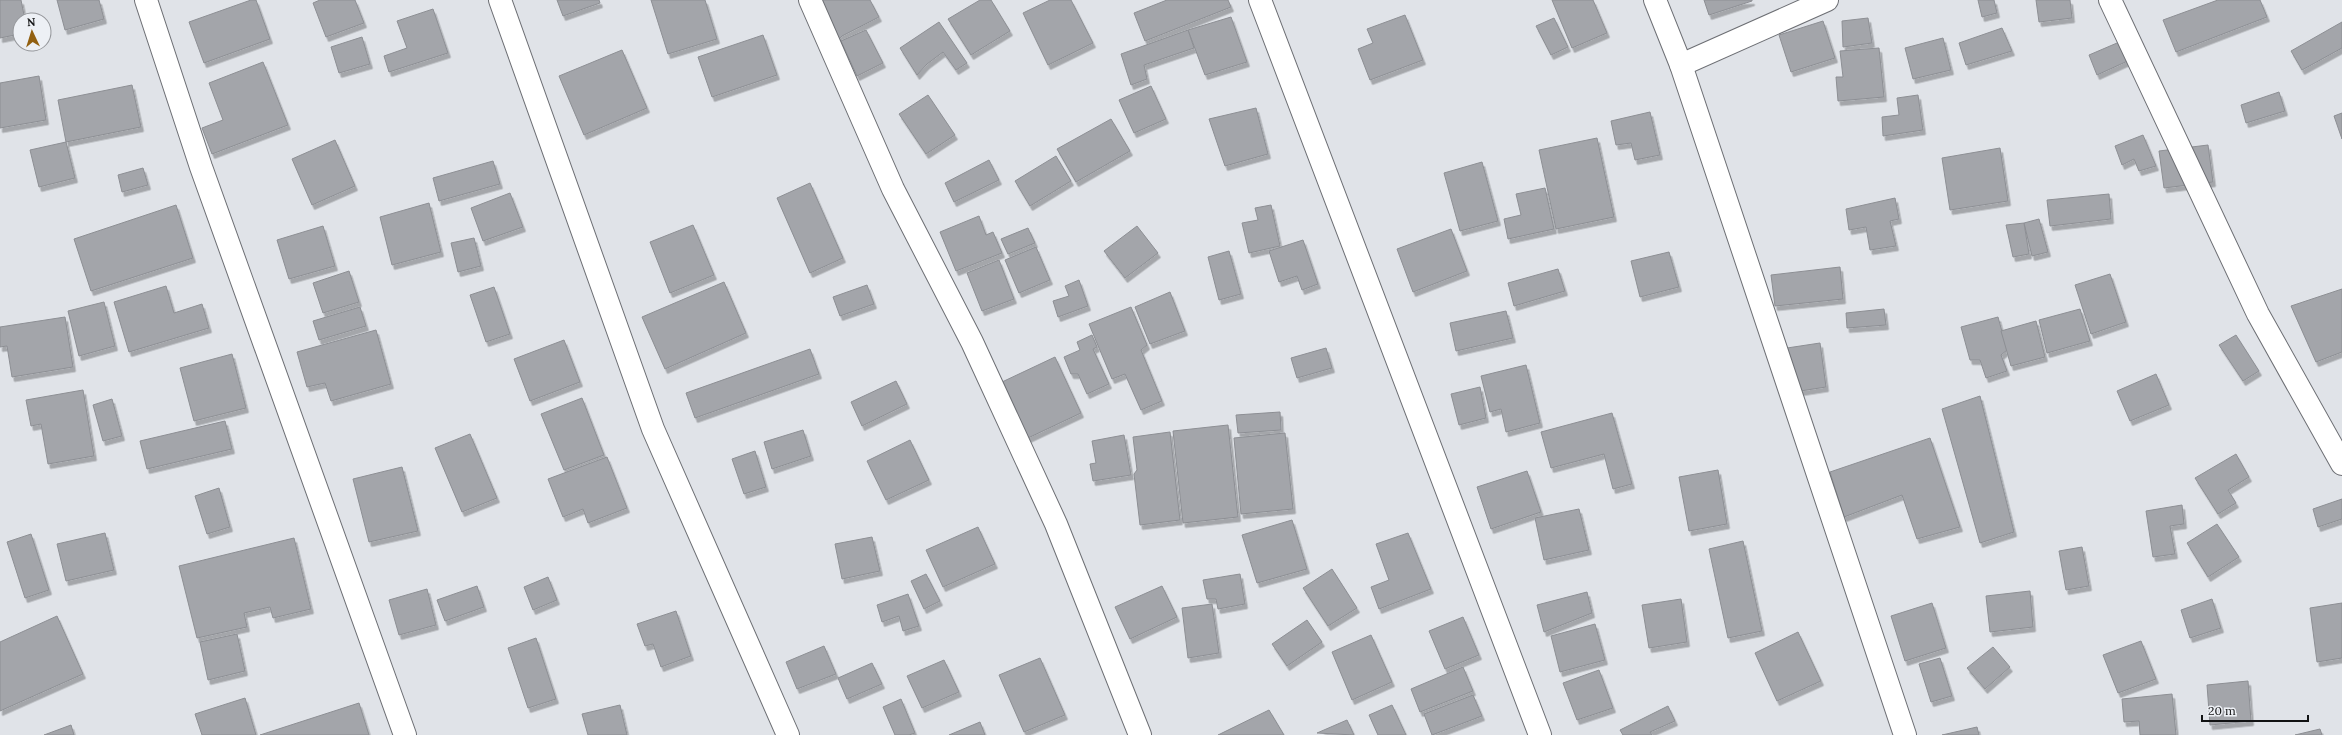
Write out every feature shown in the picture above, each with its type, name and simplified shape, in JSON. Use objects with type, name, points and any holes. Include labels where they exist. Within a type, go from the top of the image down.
[{"type":"street","points":[[146,0],[200,167],[405,735]]},
{"type":"street","points":[[500,0],[653,429],[788,735]]},
{"type":"street","points":[[810,0],[893,190],[972,342],[1056,524],[1140,735]]},
{"type":"street","points":[[1260,0],[1540,735]]},
{"type":"street","points":[[1655,0],[1681,65],[1905,735]]},
{"type":"street","points":[[1681,65],[1827,0]]},
{"type":"street","points":[[2110,0],[2258,314],[2342,464]]},
{"type":"building","points":[[0,0],[21,0],[23,12],[12,12],[12,36],[0,38]]},
{"type":"building","points":[[57,0],[99,0],[104,19],[65,30]]},
{"type":"building","points":[[251,0],[256,0],[270,39],[204,63],[189,22]]},
{"type":"building","points":[[320,0],[355,0],[364,23],[326,37],[313,3]]},
{"type":"building","points":[[557,0],[599,0],[600,3],[563,16]]},
{"type":"building","points":[[651,0],[705,0],[717,39],[668,54]]},
{"type":"building","points":[[812,0],[870,0],[879,17],[842,36],[834,45]]},
{"type":"building","points":[[980,0],[991,0],[1010,31],[971,55],[948,19]]},
{"type":"building","points":[[1050,0],[1071,0],[1093,43],[1048,65],[1023,13]]},
{"type":"building","points":[[1167,0],[1228,0],[1231,7],[1145,41],[1134,13]]},
{"type":"building","points":[[1552,0],[1593,0],[1607,33],[1572,48]]},
{"type":"building","points":[[1704,0],[1752,0],[1752,1],[1709,15]]},
{"type":"building","points":[[1978,0],[1994,0],[1997,13],[1982,17]]},
{"type":"building","points":[[2036,0],[2070,0],[2072,18],[2039,22]]},
{"type":"building","points":[[2218,0],[2260,0],[2267,17],[2176,52],[2163,20]]},
{"type":"building","points":[[433,9],[448,53],[389,72],[384,56],[407,48],[397,21]]},
{"type":"building","points":[[1405,15],[1423,60],[1370,80],[1358,49],[1373,43],[1367,29]]},
{"type":"building","points":[[1231,17],[1247,62],[1205,75],[1188,30]]},
{"type":"building","points":[[1554,18],[1568,47],[1551,55],[1536,26]]},
{"type":"building","points":[[1868,18],[1872,43],[1843,47],[1842,21]]},
{"type":"building","points":[[1823,21],[1835,58],[1791,72],[1779,35]]},
{"type":"building","points":[[939,22],[967,63],[956,70],[943,52],[927,64],[917,75],[900,48]]},
{"type":"building","points":[[2342,22],[2342,48],[2302,70],[2291,51]]},
{"type":"building","points":[[2002,28],[2012,51],[1966,65],[1959,43]]},
{"type":"building","points":[[866,30],[883,63],[857,76],[841,41]]},
{"type":"building","points":[[1188,30],[1194,48],[1144,65],[1147,79],[1131,85],[1121,54]]},
{"type":"building","points":[[763,35],[777,75],[712,97],[698,57]]},
{"type":"building","points":[[362,37],[370,64],[339,73],[331,47]]},
{"type":"building","points":[[1943,38],[1951,70],[1913,79],[1905,48]]},
{"type":"building","points":[[2124,40],[2132,59],[2097,75],[2089,55]]},
{"type":"building","points":[[1879,48],[1884,97],[1838,101],[1836,77],[1843,77],[1840,51]]},
{"type":"building","points":[[622,50],[647,108],[584,135],[559,76]]},
{"type":"building","points":[[263,62],[288,125],[212,154],[202,128],[223,120],[209,83]]},
{"type":"building","points":[[39,76],[46,120],[0,128],[0,83]]},
{"type":"building","points":[[132,85],[141,127],[66,142],[58,100]]},
{"type":"building","points":[[1151,86],[1166,119],[1134,133],[1119,100]]},
{"type":"building","points":[[2279,92],[2285,111],[2246,123],[2241,105]]},
{"type":"building","points":[[928,95],[955,135],[926,154],[899,114]]},
{"type":"building","points":[[1918,95],[1923,130],[1883,136],[1882,117],[1899,115],[1897,98]]},
{"type":"building","points":[[1256,108],[1268,154],[1225,166],[1209,119]]},
{"type":"building","points":[[1650,112],[1660,155],[1635,160],[1631,143],[1616,145],[1611,121]]},
{"type":"building","points":[[2342,113],[2342,139],[2334,116]]},
{"type":"building","points":[[1111,119],[1130,151],[1076,182],[1057,149]]},
{"type":"building","points":[[2143,135],[2156,166],[2139,171],[2134,159],[2122,165],[2115,146]]},
{"type":"building","points":[[1597,138],[1614,217],[1556,229],[1539,150]]},
{"type":"building","points":[[335,140],[355,186],[312,205],[292,159]]},
{"type":"building","points":[[66,142],[75,178],[39,187],[30,150]]},
{"type":"building","points":[[2208,145],[2213,182],[2164,188],[2159,151]]},
{"type":"building","points":[[2000,148],[2008,201],[1950,210],[1942,158]]},
{"type":"building","points":[[1056,156],[1071,181],[1030,206],[1015,181]]},
{"type":"building","points":[[989,160],[999,180],[954,202],[945,183]]},
{"type":"building","points":[[493,161],[500,184],[439,201],[433,178]]},
{"type":"building","points":[[1482,162],[1498,221],[1460,231],[1444,173]]},
{"type":"building","points":[[143,168],[148,185],[122,192],[118,175]]},
{"type":"building","points":[[810,183],[843,258],[810,273],[777,198]]},
{"type":"building","points":[[1545,188],[1554,229],[1508,239],[1504,219],[1521,215],[1516,194]]},
{"type":"building","points":[[510,193],[523,227],[483,241],[471,208]]},
{"type":"building","points":[[2109,194],[2111,219],[2050,226],[2047,200]]},
{"type":"building","points":[[1895,198],[1899,219],[1890,221],[1896,246],[1870,250],[1866,227],[1849,230],[1846,209]]},
{"type":"building","points":[[429,203],[441,252],[392,265],[380,217]]},
{"type":"building","points":[[176,205],[193,258],[91,291],[74,239]]},
{"type":"building","points":[[1271,205],[1280,246],[1249,253],[1242,223],[1258,220],[1255,208]]},
{"type":"building","points":[[979,216],[986,235],[993,232],[1002,253],[956,271],[940,232]]},
{"type":"building","points":[[2039,219],[2048,252],[2032,256],[2024,223]]},
{"type":"building","points":[[2024,223],[2029,254],[2013,257],[2006,225]]},
{"type":"building","points":[[693,225],[714,275],[670,293],[650,242]]},
{"type":"building","points":[[323,226],[335,266],[289,279],[277,240]]},
{"type":"building","points":[[1137,226],[1158,253],[1125,278],[1104,251]]},
{"type":"building","points":[[1028,228],[1035,243],[1008,254],[1001,239]]},
{"type":"building","points":[[1451,229],[1467,271],[1413,292],[1397,249]]},
{"type":"building","points":[[474,238],[481,266],[458,272],[451,243]]},
{"type":"building","points":[[1303,240],[1318,284],[1302,290],[1297,276],[1279,282],[1269,251]]},
{"type":"building","points":[[1036,247],[1050,280],[1019,293],[1005,260]]},
{"type":"building","points":[[1229,251],[1241,294],[1219,300],[1208,257]]},
{"type":"building","points":[[1669,252],[1679,287],[1640,297],[1631,261]]},
{"type":"building","points":[[999,260],[1014,299],[982,311],[967,273]]},
{"type":"building","points":[[1840,267],[1843,299],[1775,306],[1771,275]]},
{"type":"building","points":[[1558,269],[1565,291],[1514,306],[1508,283]]},
{"type":"building","points":[[349,271],[359,302],[323,313],[313,283]]},
{"type":"building","points":[[2110,274],[2126,322],[2091,334],[2075,285]]},
{"type":"building","points":[[1079,280],[1088,306],[1058,317],[1053,301],[1069,296],[1065,286]]},
{"type":"building","points":[[724,282],[746,333],[665,369],[642,317]]},
{"type":"building","points":[[867,285],[874,304],[840,316],[833,297]]},
{"type":"building","points":[[166,286],[174,313],[202,304],[209,328],[129,352],[114,302]]},
{"type":"building","points":[[494,287],[510,334],[486,342],[470,295]]},
{"type":"building","points":[[2342,289],[2342,352],[2316,362],[2291,306]]},
{"type":"building","points":[[1170,292],[1185,331],[1150,344],[1135,307]]},
{"type":"building","points":[[104,302],[115,346],[79,356],[68,311]]},
{"type":"building","points":[[360,307],[366,326],[319,340],[313,321]]},
{"type":"building","points":[[1131,307],[1147,345],[1141,350],[1162,401],[1141,410],[1125,374],[1112,379],[1089,324]]},
{"type":"building","points":[[1884,309],[1886,325],[1847,328],[1846,313]]},
{"type":"building","points":[[2080,309],[2090,341],[2047,353],[2039,320]]},
{"type":"building","points":[[1506,311],[1513,338],[1456,351],[1450,323]]},
{"type":"building","points":[[65,317],[73,367],[12,377],[7,346],[0,347],[0,327]]},
{"type":"building","points":[[1998,317],[2007,350],[2001,355],[2007,371],[1986,378],[1980,360],[1970,360],[1961,327]]},
{"type":"building","points":[[2036,321],[2045,357],[2011,366],[2001,331]]},
{"type":"building","points":[[376,330],[391,384],[331,401],[325,383],[307,387],[297,352]]},
{"type":"building","points":[[1092,335],[1097,347],[1093,349],[1109,384],[1087,394],[1078,374],[1071,374],[1064,357],[1080,350],[1077,342]]},
{"type":"building","points":[[2236,335],[2259,371],[2243,381],[2219,345]]},
{"type":"building","points":[[564,340],[580,382],[530,401],[514,359]]},
{"type":"building","points":[[1820,343],[1826,387],[1794,392],[1787,348]]},
{"type":"building","points":[[1326,348],[1332,368],[1297,378],[1291,358]]},
{"type":"building","points":[[810,349],[819,374],[695,418],[686,393]]},
{"type":"building","points":[[232,354],[246,408],[194,421],[180,368]]},
{"type":"building","points":[[1055,357],[1081,413],[1028,438],[1002,382]]},
{"type":"building","points":[[1526,365],[1540,423],[1506,432],[1501,409],[1490,412],[1481,376]]},
{"type":"building","points":[[2156,374],[2169,405],[2130,421],[2117,391]]},
{"type":"building","points":[[896,381],[907,404],[862,426],[851,402]]},
{"type":"building","points":[[1480,387],[1486,418],[1459,425],[1451,394]]},
{"type":"building","points":[[83,390],[94,456],[48,464],[41,424],[31,426],[26,400]]},
{"type":"building","points":[[1980,396],[2014,532],[1980,543],[1942,409]]},
{"type":"building","points":[[582,398],[604,455],[564,470],[541,414]]},
{"type":"building","points":[[112,399],[122,436],[103,441],[93,405]]},
{"type":"building","points":[[1280,412],[1281,430],[1238,433],[1236,415]]},
{"type":"building","points":[[1612,413],[1632,484],[1613,489],[1604,454],[1551,468],[1541,432]]},
{"type":"building","points":[[225,421],[232,449],[147,469],[140,441]]},
{"type":"building","points":[[1228,425],[1238,517],[1183,523],[1173,431]]},
{"type":"building","points":[[803,430],[811,456],[772,469],[764,442]]},
{"type":"building","points":[[1170,432],[1180,520],[1140,525],[1134,474],[1137,470],[1133,437]]},
{"type":"building","points":[[1285,433],[1293,509],[1241,514],[1234,438]]},
{"type":"building","points":[[470,434],[497,498],[462,512],[435,448]]},
{"type":"building","points":[[1124,435],[1131,475],[1093,481],[1090,464],[1096,463],[1092,441]]},
{"type":"building","points":[[1930,438],[1960,527],[1917,539],[1902,495],[1844,517],[1830,472]]},
{"type":"building","points":[[910,440],[929,480],[886,500],[867,461]]},
{"type":"building","points":[[755,451],[766,487],[744,494],[732,459]]},
{"type":"building","points":[[2236,454],[2249,477],[2228,490],[2236,503],[2218,514],[2195,478]]},
{"type":"building","points":[[607,457],[627,508],[588,523],[583,509],[563,517],[548,479]]},
{"type":"building","points":[[402,467],[418,531],[369,542],[353,479]]},
{"type":"building","points":[[1718,470],[1727,524],[1689,531],[1679,477]]},
{"type":"building","points":[[1527,471],[1541,512],[1491,529],[1477,487]]},
{"type":"building","points":[[219,488],[230,527],[207,534],[195,496]]},
{"type":"building","points":[[2342,499],[2342,519],[2318,527],[2313,509]]},
{"type":"building","points":[[2182,505],[2184,524],[2170,526],[2175,554],[2153,557],[2146,511]]},
{"type":"building","points":[[1579,509],[1589,550],[1544,560],[1535,518]]},
{"type":"building","points":[[1292,520],[1307,569],[1257,583],[1242,535]]},
{"type":"building","points":[[2217,524],[2239,557],[2208,577],[2187,543]]},
{"type":"building","points":[[978,527],[995,564],[943,587],[926,550]]},
{"type":"building","points":[[105,533],[114,570],[66,581],[57,544]]},
{"type":"building","points":[[1408,533],[1431,589],[1379,609],[1371,587],[1389,580],[1376,544]]},
{"type":"building","points":[[31,534],[49,590],[25,598],[7,542]]},
{"type":"building","points":[[872,537],[880,571],[842,579],[835,544]]},
{"type":"building","points":[[294,538],[311,609],[273,618],[270,607],[244,613],[247,627],[197,638],[179,566]]},
{"type":"building","points":[[1743,541],[1762,631],[1728,638],[1709,549]]},
{"type":"building","points":[[2082,547],[2089,586],[2066,590],[2059,551]]},
{"type":"building","points":[[1332,569],[1357,608],[1328,626],[1303,588]]},
{"type":"building","points":[[926,574],[940,601],[924,609],[911,581]]},
{"type":"building","points":[[1240,574],[1245,604],[1218,609],[1216,599],[1207,599],[1203,580]]},
{"type":"building","points":[[548,577],[557,600],[533,610],[524,587]]},
{"type":"building","points":[[477,586],[484,607],[445,621],[437,600]]},
{"type":"building","points":[[1162,586],[1177,617],[1130,639],[1115,607]]},
{"type":"building","points":[[427,589],[436,625],[399,635],[389,600]]},
{"type":"building","points":[[2030,591],[2033,627],[1990,632],[1986,596]]},
{"type":"building","points":[[1587,592],[1592,613],[1544,632],[1537,605]]},
{"type":"building","points":[[908,594],[919,626],[903,631],[899,616],[882,622],[877,605]]},
{"type":"building","points":[[1681,599],[1687,642],[1649,648],[1642,605]]},
{"type":"building","points":[[2212,599],[2221,628],[2190,638],[2181,610]]},
{"type":"building","points":[[1932,603],[1946,648],[1905,661],[1891,616]]},
{"type":"building","points":[[2342,603],[2342,658],[2317,662],[2310,608]]},
{"type":"building","points":[[1212,604],[1219,653],[1188,658],[1182,608]]},
{"type":"building","points":[[676,611],[691,656],[661,667],[653,644],[645,646],[637,624]]},
{"type":"building","points":[[57,616],[83,674],[0,711],[0,642]]},
{"type":"building","points":[[1463,617],[1479,655],[1445,669],[1429,631]]},
{"type":"building","points":[[1307,620],[1322,642],[1287,666],[1272,644]]},
{"type":"building","points":[[1595,624],[1605,660],[1560,672],[1551,636]]},
{"type":"building","points":[[1798,632],[1821,681],[1777,701],[1755,653]]},
{"type":"building","points":[[237,634],[245,671],[208,680],[200,642]]},
{"type":"building","points":[[1371,635],[1392,682],[1352,700],[1332,652]]},
{"type":"building","points":[[536,638],[556,699],[528,708],[508,648]]},
{"type":"building","points":[[2141,641],[2156,679],[2118,693],[2103,655]]},
{"type":"building","points":[[824,646],[836,674],[797,689],[786,662]]},
{"type":"building","points":[[1993,647],[2010,667],[1985,689],[1967,668]]},
{"type":"building","points":[[1040,658],[1065,715],[1024,732],[999,675]]},
{"type":"building","points":[[1940,658],[1952,696],[1931,702],[1919,664]]},
{"type":"building","points":[[944,660],[959,692],[922,708],[907,676]]},
{"type":"building","points":[[872,663],[882,684],[847,699],[838,678]]},
{"type":"building","points":[[1463,667],[1473,691],[1420,712],[1411,689]]},
{"type":"building","points":[[1599,670],[1613,708],[1577,720],[1563,683]]},
{"type":"building","points":[[2248,681],[2251,721],[2210,725],[2207,685]]},
{"type":"building","points":[[2172,694],[2176,735],[2140,735],[2139,721],[2124,722],[2122,699]]},
{"type":"building","points":[[1473,695],[1482,716],[1432,735],[1424,714]]},
{"type":"building","points":[[245,698],[256,735],[202,735],[195,714]]},
{"type":"building","points":[[901,699],[915,733],[909,735],[895,735],[883,707]]},
{"type":"building","points":[[359,703],[369,735],[260,735]]},
{"type":"building","points":[[620,705],[627,735],[588,735],[582,714]]},
{"type":"building","points":[[1392,705],[1406,735],[1378,735],[1369,715]]},
{"type":"building","points":[[1668,706],[1675,721],[1650,732],[1652,735],[1623,735],[1620,730]]},
{"type":"building","points":[[1269,710],[1284,735],[1218,735]]},
{"type":"building","points":[[1347,720],[1354,735],[1317,733]]},
{"type":"building","points":[[980,722],[985,735],[949,735]]},
{"type":"building","points":[[71,725],[74,735],[44,735]]},
{"type":"building","points":[[1977,727],[1979,735],[1942,735]]},
{"type":"building","points":[[2320,729],[2322,735],[2295,735]]}]
